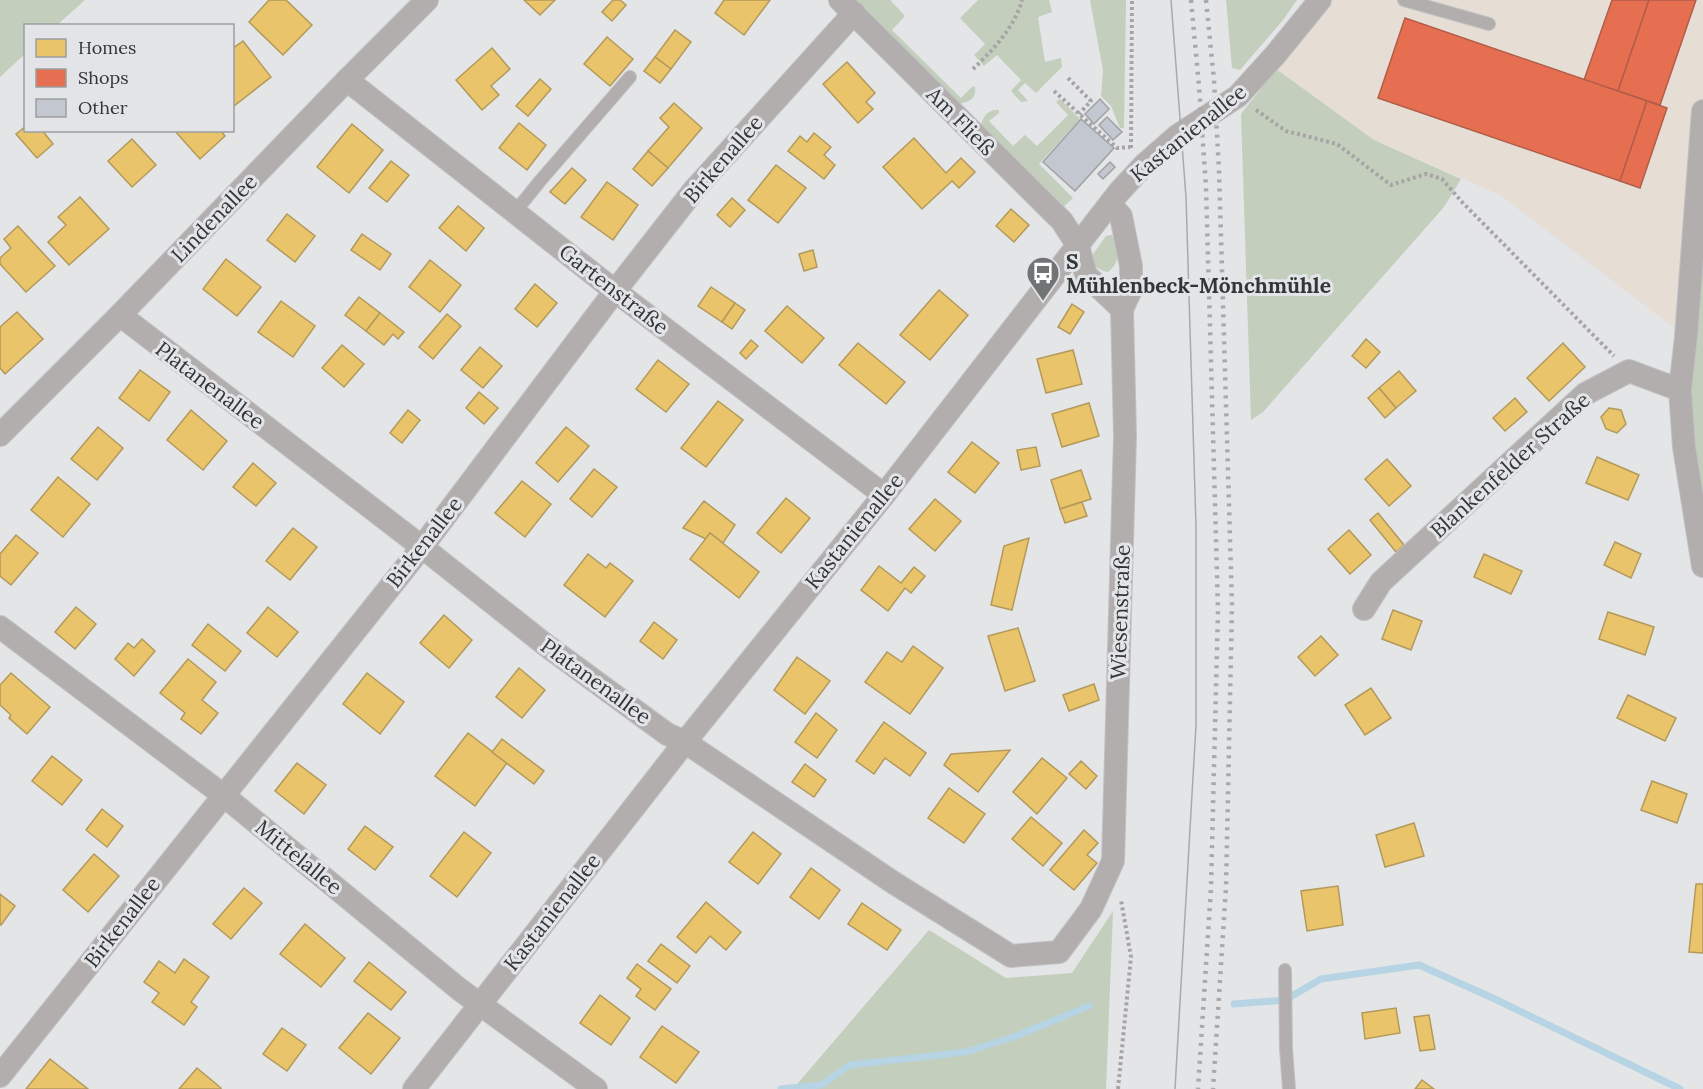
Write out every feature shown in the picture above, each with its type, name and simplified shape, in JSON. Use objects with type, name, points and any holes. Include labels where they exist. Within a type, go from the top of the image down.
[{"type":"street","name":"Lindenallee","points":[[0,435],[427,0]]},
{"type":"street","name":"Kastanienallee","points":[[414,1089],[685,742],[884,495],[1110,204],[1145,164],[1177,136],[1238,96],[1320,0]]},
{"type":"street","name":"Am Fließ","points":[[847,7],[1062,221],[1078,246]]},
{"type":"street","name":"Birkenallee","points":[[0,1076],[422,547],[694,190],[847,7]]},
{"type":"street","name":"Gartenstraße","points":[[347,80],[615,291],[884,495]]},
{"type":"street","points":[[1703,111],[1680,390],[1684,447],[1703,566]]},
{"type":"street","name":"Wiesenstraße","points":[[1091,909],[1113,861],[1125,436],[1122,309],[1131,290],[1131,266],[1121,216],[1110,204]]},
{"type":"street","points":[[1078,246],[1086,275],[1122,309]]},
{"type":"street","name":"Platanenallee","points":[[120,315],[547,646],[667,734],[685,742],[894,883],[1011,956],[1059,952],[1091,909]]},
{"type":"street","points":[[1629,371],[1680,390]]},
{"type":"street","name":"Blankenfelder Straße","points":[[1364,609],[1381,582],[1585,394],[1629,371]]},
{"type":"street","name":"Mittelallee","points":[[0,627],[223,795],[459,989],[596,1089]]},
{"type":"lane","points":[[1404,0],[1489,24]]},
{"type":"lane","points":[[515,212],[630,77]]},
{"type":"lane","points":[[1285,970],[1289,1089]]},
{"type":"path","points":[[973,69],[1002,37],[1022,0]]},
{"type":"path","points":[[1054,91],[1117,148],[1130,147],[1132,0]]},
{"type":"path","points":[[1068,78],[1091,101],[1079,114]]},
{"type":"path","points":[[1238,96],[1253,105],[1258,113],[1286,130],[1337,144],[1391,185],[1426,174],[1442,178],[1462,202],[1629,371]]},
{"type":"path","points":[[1113,861],[1131,957],[1118,1089]]},
{"type":"shaded area","points":[[1321,0],[1703,0],[1703,111],[1686,337],[1500,195],[1374,140],[1276,69]]},
{"type":"green space","points":[[0,0],[85,0],[58,24],[24,24],[24,55],[0,77]]},
{"type":"green space","points":[[851,0],[891,0],[905,16],[892,30],[961,98],[973,86],[975,95],[965,103],[957,104]]},
{"type":"green space","points":[[978,0],[1049,0],[1052,12],[1038,17],[1045,62],[1061,58],[1062,67],[1036,93],[1025,83],[1018,90],[1028,101],[1021,102],[1011,91],[1021,80],[997,55],[984,66],[974,55],[985,44],[960,18]]},
{"type":"green space","points":[[1090,0],[1126,0],[1124,128],[1120,128],[1111,106],[1101,96],[1103,70]]},
{"type":"green space","points":[[1226,0],[1297,0],[1240,70],[1232,68]]},
{"type":"green space","points":[[1276,69],[1374,140],[1461,179],[1444,207],[1263,412],[1251,420],[1241,114]]},
{"type":"green space","points":[[1060,99],[1080,119],[1039,164],[1073,198],[1062,208],[981,126],[986,114],[999,110],[999,113],[989,121],[1013,146],[1025,135],[1037,146],[1068,115],[1056,102]]},
{"type":"green space","points":[[1703,111],[1703,550],[1685,384]]},
{"type":"green space","points":[[1112,235],[1118,255],[1108,272],[1097,267],[1091,257],[1106,236]]},
{"type":"green space","points":[[1113,911],[1106,1089],[793,1089],[929,930],[1006,978],[1072,973]]},
{"type":"building: Homes","points":[[269,0],[286,0],[312,25],[283,55],[249,22]]},
{"type":"building: Homes","points":[[524,0],[555,0],[540,15]]},
{"type":"building: Homes","points":[[613,0],[620,0],[626,5],[612,21],[602,12]]},
{"type":"building: Homes","points":[[724,0],[770,0],[744,35],[715,13]]},
{"type":"building: Homes","points":[[675,30],[691,42],[671,69],[655,57]]},
{"type":"building: Homes","points":[[607,37],[633,59],[610,86],[584,64]]},
{"type":"building: Homes","points":[[243,41],[271,77],[234,106],[234,48]]},
{"type":"building: Homes","points":[[492,48],[510,69],[491,86],[499,95],[482,110],[456,80]]},
{"type":"building: Homes","points":[[655,57],[671,69],[660,83],[644,71]]},
{"type":"building: Homes","points":[[847,62],[875,93],[866,102],[873,109],[858,123],[823,84]]},
{"type":"building: Homes","points":[[540,79],[551,89],[528,116],[516,106]]},
{"type":"building: Homes","points":[[674,103],[702,128],[668,168],[648,151],[669,127],[660,118]]},
{"type":"building: Homes","points":[[519,123],[546,145],[527,170],[499,148]]},
{"type":"building: Homes","points":[[352,124],[383,150],[349,193],[317,167]]},
{"type":"building: Homes","points":[[24,128],[24,132],[44,132],[53,144],[37,158],[16,134]]},
{"type":"building: Homes","points":[[176,132],[222,132],[225,136],[200,159]]},
{"type":"building: Homes","points":[[814,133],[831,147],[824,155],[835,165],[824,179],[788,151],[800,136],[807,142]]},
{"type":"building: Homes","points":[[914,138],[946,173],[961,158],[975,172],[959,188],[952,181],[922,209],[883,167]]},
{"type":"building: Homes","points":[[132,139],[156,165],[132,187],[108,161]]},
{"type":"building: Homes","points":[[648,151],[668,168],[652,186],[633,169]]},
{"type":"building: Homes","points":[[391,161],[409,175],[387,202],[369,188]]},
{"type":"building: Homes","points":[[776,165],[806,188],[778,223],[748,200]]},
{"type":"building: Homes","points":[[572,168],[586,180],[565,204],[550,192]]},
{"type":"building: Homes","points":[[607,182],[638,205],[613,240],[581,217]]},
{"type":"building: Homes","points":[[80,197],[109,229],[69,265],[48,242],[66,225],[58,217]]},
{"type":"building: Homes","points":[[732,198],[745,210],[730,227],[717,215]]},
{"type":"building: Homes","points":[[458,206],[484,228],[466,251],[439,228]]},
{"type":"building: Homes","points":[[1011,209],[1029,225],[1014,242],[996,226]]},
{"type":"building: Homes","points":[[287,214],[315,236],[295,262],[267,240]]},
{"type":"building: Homes","points":[[18,226],[55,266],[26,292],[0,264],[0,258],[11,248],[4,239]]},
{"type":"building: Homes","points":[[362,234],[391,254],[380,270],[351,250]]},
{"type":"building: Homes","points":[[813,250],[817,267],[804,271],[799,254]]},
{"type":"building: Homes","points":[[226,259],[261,287],[237,316],[203,289]]},
{"type":"building: Homes","points":[[430,260],[461,285],[440,312],[409,287]]},
{"type":"building: Homes","points":[[535,284],[557,303],[537,327],[515,309]]},
{"type":"building: Homes","points":[[711,287],[735,303],[722,322],[698,306]]},
{"type":"building: Homes","points":[[939,290],[968,315],[930,360],[900,335]]},
{"type":"building: Homes","points":[[359,297],[380,313],[366,331],[345,315]]},
{"type":"building: Homes","points":[[281,301],[315,326],[293,357],[258,332]]},
{"type":"building: Homes","points":[[735,303],[745,310],[732,329],[722,322]]},
{"type":"building: Homes","points":[[1072,304],[1084,312],[1070,334],[1058,327]]},
{"type":"building: Homes","points":[[787,306],[824,338],[802,363],[765,331]]},
{"type":"building: Homes","points":[[17,312],[43,339],[5,374],[0,368],[0,327]]},
{"type":"building: Homes","points":[[380,313],[404,332],[398,339],[393,334],[384,345],[366,331]]},
{"type":"building: Homes","points":[[447,314],[461,326],[433,359],[419,347]]},
{"type":"building: Homes","points":[[1366,339],[1380,352],[1366,368],[1352,356]]},
{"type":"building: Homes","points":[[751,340],[758,346],[746,359],[740,353]]},
{"type":"building: Homes","points":[[858,343],[905,382],[886,404],[839,365]]},
{"type":"building: Homes","points":[[1563,343],[1585,367],[1549,401],[1527,378]]},
{"type":"building: Homes","points":[[342,345],[364,364],[344,387],[322,368]]},
{"type":"building: Homes","points":[[480,347],[502,366],[483,388],[461,370]]},
{"type":"building: Homes","points":[[1073,350],[1082,384],[1046,393],[1037,359]]},
{"type":"building: Homes","points":[[658,360],[689,384],[666,412],[636,389]]},
{"type":"building: Homes","points":[[140,370],[170,392],[149,421],[119,398]]},
{"type":"building: Homes","points":[[1399,371],[1416,391],[1396,408],[1379,388]]},
{"type":"building: Homes","points":[[1379,388],[1396,408],[1385,418],[1368,398]]},
{"type":"building: Homes","points":[[479,392],[498,408],[484,424],[466,408]]},
{"type":"building: Homes","points":[[1515,398],[1527,412],[1505,431],[1493,418]]},
{"type":"building: Homes","points":[[718,401],[743,420],[706,467],[681,448]]},
{"type":"building: Homes","points":[[1089,403],[1099,436],[1062,447],[1052,414]]},
{"type":"building: Homes","points":[[1609,408],[1621,410],[1626,424],[1617,433],[1606,429],[1601,417]]},
{"type":"building: Homes","points":[[191,410],[227,441],[203,470],[167,440]]},
{"type":"building: Homes","points":[[408,410],[420,420],[402,443],[390,433]]},
{"type":"building: Homes","points":[[98,427],[123,448],[97,480],[71,459]]},
{"type":"building: Homes","points":[[566,427],[589,446],[558,482],[536,463]]},
{"type":"building: Homes","points":[[972,442],[999,463],[975,493],[948,472]]},
{"type":"building: Homes","points":[[1036,447],[1040,466],[1021,470],[1017,450]]},
{"type":"building: Homes","points":[[1597,457],[1639,475],[1628,500],[1586,483]]},
{"type":"building: Homes","points":[[1387,459],[1411,486],[1389,506],[1365,479]]},
{"type":"building: Homes","points":[[253,463],[276,483],[256,506],[233,487]]},
{"type":"building: Homes","points":[[594,469],[617,487],[592,517],[570,499]]},
{"type":"building: Homes","points":[[1081,470],[1091,499],[1060,509],[1051,480]]},
{"type":"building: Homes","points":[[58,477],[90,504],[63,537],[31,510]]},
{"type":"building: Homes","points":[[522,481],[551,504],[525,537],[495,513]]},
{"type":"building: Homes","points":[[786,498],[810,518],[781,553],[757,533]]},
{"type":"building: Homes","points":[[935,499],[961,521],[935,551],[909,529]]},
{"type":"building: Homes","points":[[704,501],[735,525],[723,543],[710,533],[706,539],[683,528]]},
{"type":"building: Homes","points":[[1082,502],[1087,516],[1065,523],[1060,509]]},
{"type":"building: Homes","points":[[1378,513],[1404,545],[1396,552],[1370,520]]},
{"type":"building: Homes","points":[[293,528],[317,547],[290,580],[266,561]]},
{"type":"building: Homes","points":[[1349,530],[1371,555],[1350,574],[1328,549]]},
{"type":"building: Homes","points":[[710,533],[759,572],[739,598],[690,559]]},
{"type":"building: Homes","points":[[16,535],[38,553],[11,585],[0,576],[0,554]]},
{"type":"building: Homes","points":[[1029,538],[1012,610],[991,605],[1004,546]]},
{"type":"building: Homes","points":[[1615,542],[1641,554],[1631,578],[1604,565]]},
{"type":"building: Homes","points":[[588,554],[606,568],[610,563],[633,581],[605,617],[564,585]]},
{"type":"building: Homes","points":[[1484,554],[1522,571],[1511,594],[1474,577]]},
{"type":"building: Homes","points":[[879,566],[901,583],[914,567],[925,576],[911,593],[905,588],[888,611],[861,590]]},
{"type":"building: Homes","points":[[76,607],[96,624],[75,649],[55,632]]},
{"type":"building: Homes","points":[[268,607],[298,632],[277,657],[247,633]]},
{"type":"building: Homes","points":[[1393,610],[1422,621],[1411,650],[1382,639]]},
{"type":"building: Homes","points":[[1608,612],[1654,627],[1645,655],[1599,639]]},
{"type":"building: Homes","points":[[444,615],[472,640],[449,668],[420,643]]},
{"type":"building: Homes","points":[[654,622],[677,640],[663,659],[640,641]]},
{"type":"building: Homes","points":[[208,624],[241,651],[225,671],[192,645]]},
{"type":"building: Homes","points":[[1018,628],[1035,681],[1005,691],[988,636]]},
{"type":"building: Homes","points":[[1321,636],[1338,655],[1315,676],[1298,657]]},
{"type":"building: Homes","points":[[142,639],[155,651],[134,676],[115,659],[128,643],[134,648]]},
{"type":"building: Homes","points":[[913,646],[943,668],[910,714],[865,682],[887,652],[902,662]]},
{"type":"building: Homes","points":[[797,657],[830,681],[805,714],[774,690]]},
{"type":"building: Homes","points":[[188,659],[216,682],[202,700],[218,713],[201,734],[181,719],[185,713],[160,693]]},
{"type":"building: Homes","points":[[519,668],[545,690],[522,718],[496,697]]},
{"type":"building: Homes","points":[[11,673],[50,707],[27,734],[9,718],[11,715],[0,705],[0,685]]},
{"type":"building: Homes","points":[[367,673],[404,702],[380,734],[343,704]]},
{"type":"building: Homes","points":[[1094,684],[1099,700],[1069,711],[1063,695]]},
{"type":"building: Homes","points":[[1371,688],[1391,718],[1365,735],[1345,705]]},
{"type":"building: Homes","points":[[1628,695],[1676,718],[1665,741],[1617,718]]},
{"type":"building: Homes","points":[[816,713],[837,730],[817,758],[795,742]]},
{"type":"building: Homes","points":[[884,722],[926,753],[910,776],[885,758],[874,774],[856,761]]},
{"type":"building: Homes","points":[[468,733],[507,763],[475,806],[435,776]]},
{"type":"building: Homes","points":[[502,739],[544,771],[534,784],[492,752]]},
{"type":"building: Homes","points":[[1010,750],[978,792],[944,765],[951,754]]},
{"type":"building: Homes","points":[[52,756],[82,780],[62,805],[32,781]]},
{"type":"building: Homes","points":[[1042,758],[1067,778],[1037,814],[1013,792]]},
{"type":"building: Homes","points":[[1081,761],[1097,776],[1086,789],[1069,774]]},
{"type":"building: Homes","points":[[297,763],[326,785],[304,814],[275,791]]},
{"type":"building: Homes","points":[[805,764],[826,780],[814,797],[792,782]]},
{"type":"building: Homes","points":[[1652,781],[1687,794],[1677,823],[1641,810]]},
{"type":"building: Homes","points":[[949,788],[985,814],[964,843],[928,818]]},
{"type":"building: Homes","points":[[102,809],[123,826],[107,847],[86,830]]},
{"type":"building: Homes","points":[[1031,817],[1062,843],[1043,866],[1012,839]]},
{"type":"building: Homes","points":[[1414,823],[1424,856],[1385,867],[1376,835]]},
{"type":"building: Homes","points":[[365,826],[393,847],[375,870],[348,849]]},
{"type":"building: Homes","points":[[1084,830],[1098,843],[1087,855],[1097,863],[1074,890],[1050,870]]},
{"type":"building: Homes","points":[[464,832],[491,853],[457,897],[430,876]]},
{"type":"building: Homes","points":[[753,832],[781,854],[758,884],[729,862]]},
{"type":"building: Homes","points":[[94,854],[119,876],[88,912],[63,890]]},
{"type":"building: Homes","points":[[811,868],[840,890],[819,919],[790,897]]},
{"type":"building: Homes","points":[[1696,884],[1703,884],[1703,953],[1689,952]]},
{"type":"building: Homes","points":[[1338,886],[1343,925],[1307,931],[1301,891]]},
{"type":"building: Homes","points":[[244,888],[262,903],[231,939],[213,924]]},
{"type":"building: Homes","points":[[0,894],[15,906],[1,925],[0,924]]},
{"type":"building: Homes","points":[[706,902],[741,932],[726,950],[710,936],[696,953],[677,937]]},
{"type":"building: Homes","points":[[862,903],[901,930],[887,950],[848,924]]},
{"type":"building: Homes","points":[[305,924],[345,958],[321,987],[280,954]]},
{"type":"building: Homes","points":[[661,944],[690,966],[677,983],[648,961]]},
{"type":"building: Homes","points":[[184,959],[209,977],[191,1002],[197,1007],[184,1025],[152,1002],[159,993],[144,982],[159,961],[175,973]]},
{"type":"building: Homes","points":[[369,962],[406,992],[391,1010],[354,981]]},
{"type":"building: Homes","points":[[637,964],[671,989],[655,1010],[636,996],[641,989],[627,978]]},
{"type":"building: Homes","points":[[600,995],[630,1018],[611,1045],[580,1023]]},
{"type":"building: Homes","points":[[1396,1008],[1400,1033],[1365,1039],[1362,1013]]},
{"type":"building: Homes","points":[[368,1013],[400,1038],[371,1074],[339,1048]]},
{"type":"building: Homes","points":[[1429,1015],[1435,1049],[1420,1051],[1414,1017]]},
{"type":"building: Homes","points":[[662,1026],[699,1052],[676,1083],[640,1057]]},
{"type":"building: Homes","points":[[282,1028],[306,1045],[287,1071],[263,1054]]},
{"type":"building: Homes","points":[[50,1059],[88,1089],[26,1089]]},
{"type":"building: Homes","points":[[197,1068],[221,1088],[221,1089],[179,1089]]},
{"type":"building: Homes","points":[[1422,1080],[1434,1089],[1415,1089]]},
{"type":"building: Shops","points":[[1612,0],[1649,0],[1618,91],[1584,80]]},
{"type":"building: Shops","points":[[1649,0],[1696,0],[1660,105],[1618,91]]},
{"type":"building: Shops","points":[[1405,18],[1647,101],[1620,181],[1378,98]]},
{"type":"building: Shops","points":[[1647,101],[1667,108],[1640,188],[1620,181]]},
{"type":"building: Other","points":[[1100,99],[1109,109],[1094,124],[1085,114]]},
{"type":"building: Other","points":[[1107,117],[1122,132],[1113,140],[1099,125]]},
{"type":"building: Other","points":[[1081,119],[1114,148],[1075,191],[1043,162]]},
{"type":"building: Other","points":[[1110,162],[1115,167],[1103,179],[1098,174]]},
{"type":"waterway","points":[[1234,1004],[1285,1000],[1321,979],[1419,965],[1495,999],[1680,1089]]},
{"type":"waterway","points":[[781,1089],[821,1085],[850,1065],[966,1052],[1016,1036],[1089,1006]]},
{"type":"tram line","points":[[1171,0],[1186,197],[1196,527],[1196,725],[1175,1089]]},
{"type":"railway","points":[[1191,0],[1206,187],[1218,609],[1211,888],[1198,1089]]},
{"type":"railway","points":[[1206,0],[1214,80],[1219,170],[1232,605],[1226,887],[1213,1089]]},
{"type":"place","name":"S Mühlenbeck-Mönchmühle","points":[[1043,302]]}]
